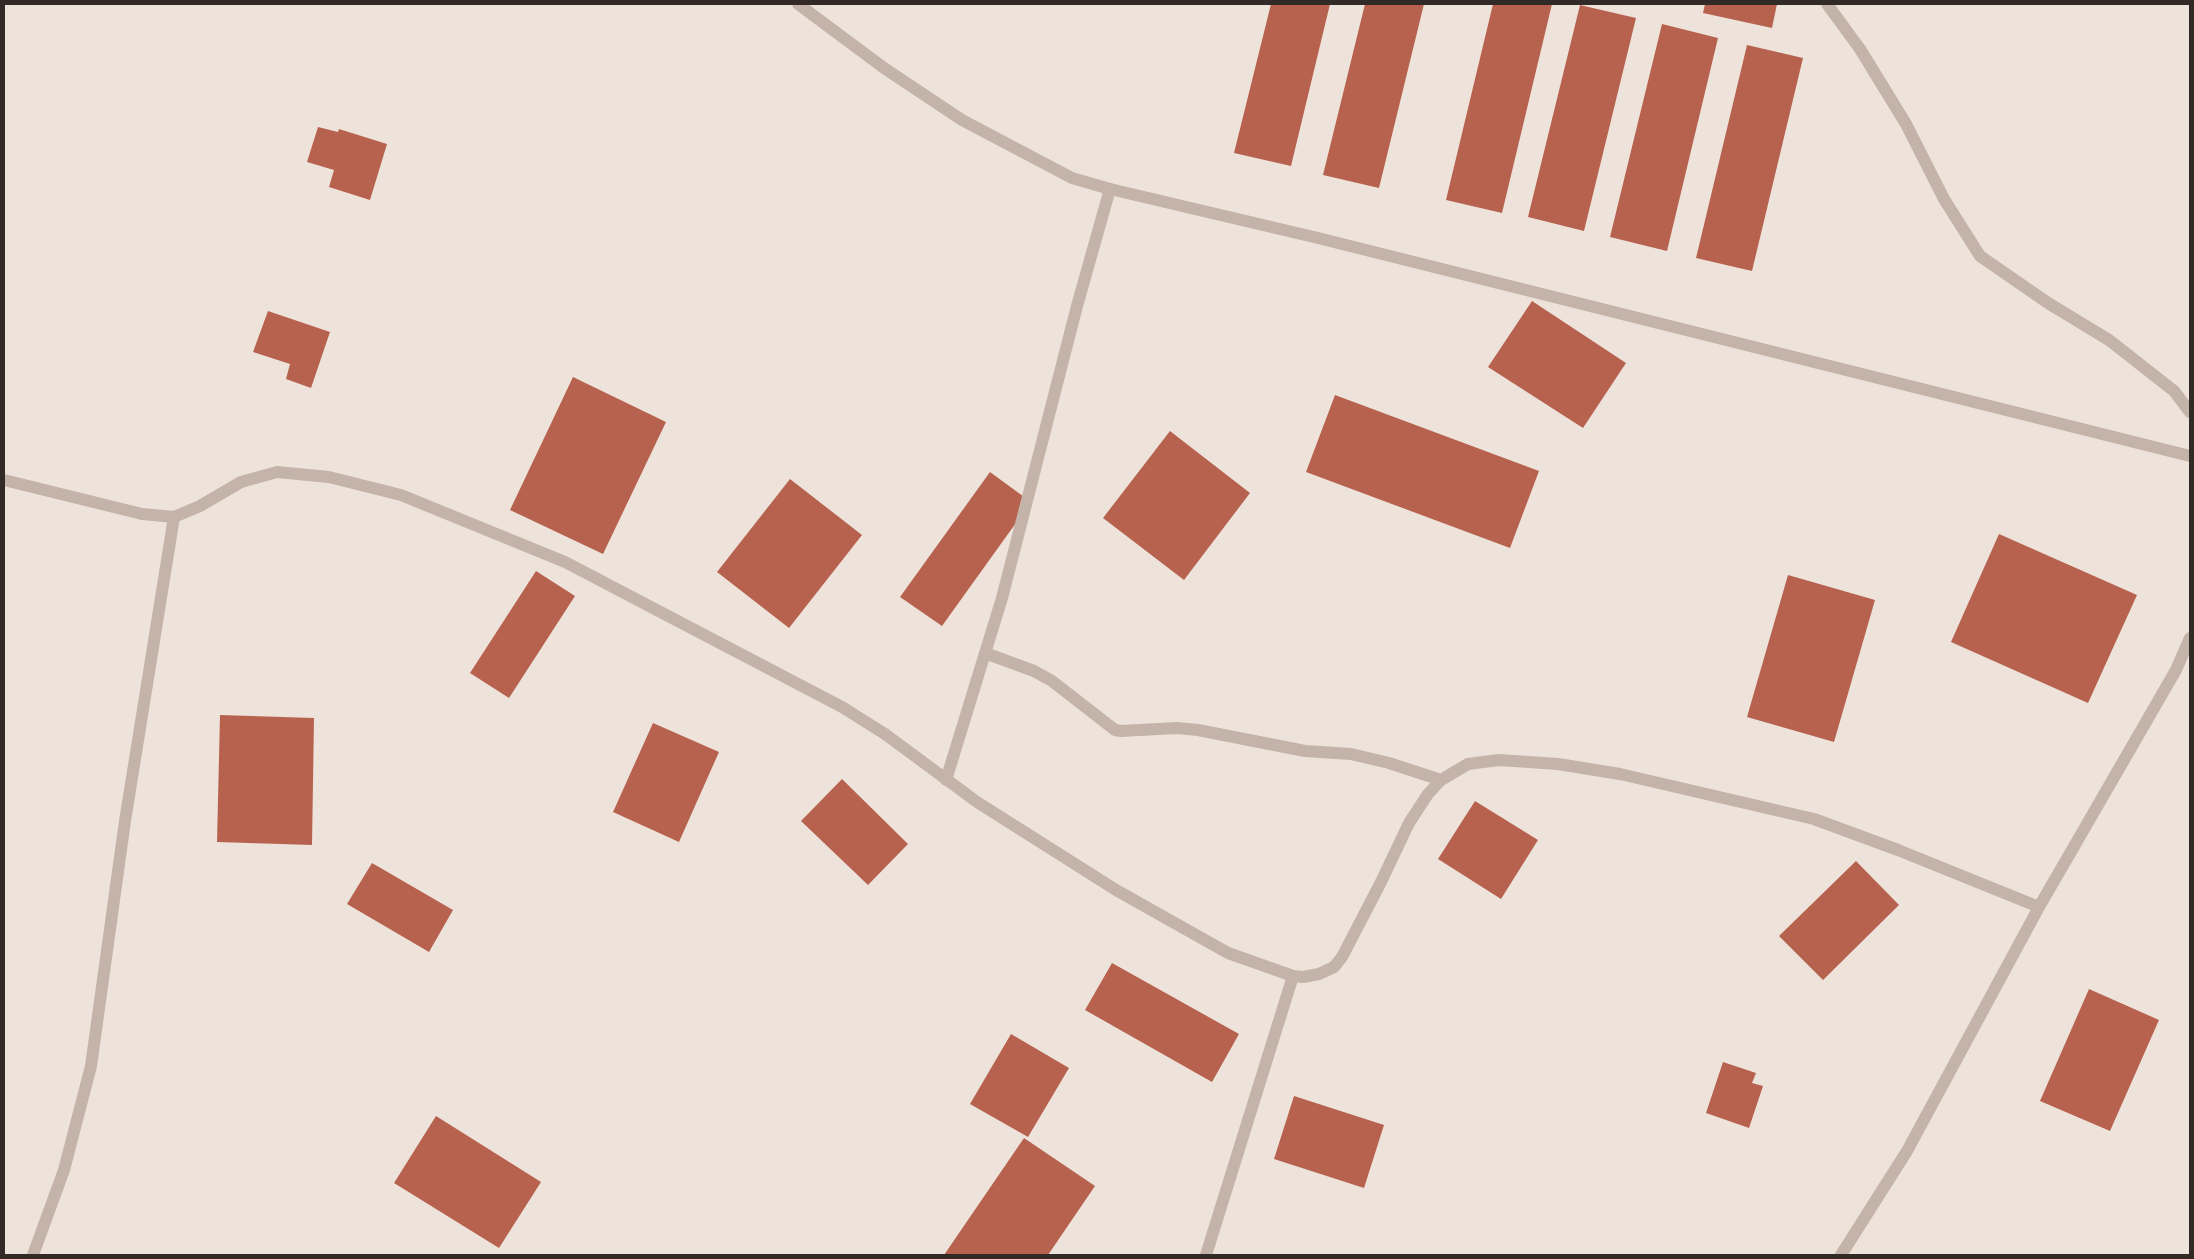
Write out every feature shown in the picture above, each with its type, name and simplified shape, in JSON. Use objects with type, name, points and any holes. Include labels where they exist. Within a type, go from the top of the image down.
[{"type":"street","points":[[798,4],[884,68],[962,120],[1072,178],[1110,190],[1318,238],[2190,456]]},
{"type":"street","points":[[1827,4],[1860,49],[1906,124],[1944,199],[1980,256],[2048,303],[2109,340],[2174,391],[2190,412]]},
{"type":"street","points":[[946,780],[1007,579],[1077,306],[1110,190]]},
{"type":"street","points":[[4,480],[142,514],[174,517],[200,506],[241,482],[277,472],[329,477],[401,495],[565,562],[842,707],[885,734],[977,802],[1116,890],[1228,953],[1293,976],[1304,977],[1319,974],[1334,967],[1342,957],[1381,882],[1408,824],[1428,794],[1441,780],[1468,764],[1499,760],[1558,764],[1620,774],[1814,819],[1898,850],[2038,907]]},
{"type":"street","points":[[33,1255],[64,1170],[90,1066],[125,821],[174,517]]},
{"type":"street","points":[[1841,1255],[1908,1152],[2038,907],[2176,670],[2190,638]]},
{"type":"street","points":[[985,653],[1034,671],[1052,681],[1115,730],[1177,728],[1198,730],[1297,750],[1351,754],[1389,763],[1441,780]]},
{"type":"street","points":[[1206,1255],[1293,976]]},
{"type":"building","points":[[1271,4],[1330,4],[1291,166],[1234,153]]},
{"type":"building","points":[[1365,4],[1424,4],[1379,188],[1323,175]]},
{"type":"building","points":[[1493,4],[1552,4],[1502,213],[1446,200]]},
{"type":"building","points":[[1705,4],[1777,4],[1772,28],[1703,13]]},
{"type":"building","points":[[1580,5],[1636,18],[1584,231],[1528,217]]},
{"type":"building","points":[[1662,24],[1718,38],[1667,251],[1610,237]]},
{"type":"building","points":[[1747,45],[1803,58],[1752,271],[1696,258]]},
{"type":"building","points":[[318,127],[338,132],[339,129],[387,144],[370,200],[329,187],[334,170],[307,162]]},
{"type":"building","points":[[1532,301],[1626,363],[1583,428],[1488,367]]},
{"type":"building","points":[[268,311],[330,332],[311,388],[286,379],[290,364],[253,352]]},
{"type":"building","points":[[573,377],[666,422],[603,554],[510,510]]},
{"type":"building","points":[[1335,395],[1539,471],[1510,548],[1306,472]]},
{"type":"building","points":[[1170,431],[1250,493],[1184,580],[1103,518]]},
{"type":"building","points":[[990,472],[1031,502],[942,626],[900,597]]},
{"type":"building","points":[[790,479],[862,535],[789,628],[717,572]]},
{"type":"building","points":[[1999,534],[2137,595],[2088,703],[1951,642]]},
{"type":"building","points":[[536,571],[575,596],[509,698],[470,673]]},
{"type":"building","points":[[1788,575],[1875,600],[1834,742],[1747,717]]},
{"type":"building","points":[[220,715],[314,718],[312,845],[217,842]]},
{"type":"building","points":[[653,723],[719,752],[679,842],[613,812]]},
{"type":"building","points":[[842,779],[908,844],[868,885],[801,821]]},
{"type":"building","points":[[1475,801],[1538,840],[1501,899],[1438,859]]},
{"type":"building","points":[[1856,861],[1899,905],[1823,980],[1779,936]]},
{"type":"building","points":[[372,863],[453,910],[429,952],[347,904]]},
{"type":"building","points":[[1112,963],[1239,1034],[1212,1082],[1085,1010]]},
{"type":"building","points":[[2089,989],[2159,1020],[2110,1131],[2040,1101]]},
{"type":"building","points":[[1011,1034],[1069,1068],[1028,1137],[970,1104]]},
{"type":"building","points":[[1723,1062],[1756,1073],[1752,1083],[1763,1086],[1749,1128],[1706,1113]]},
{"type":"building","points":[[1294,1096],[1384,1125],[1364,1188],[1274,1159]]},
{"type":"building","points":[[436,1116],[541,1182],[499,1248],[394,1183]]},
{"type":"building","points":[[1024,1138],[1095,1186],[1048,1255],[944,1255]]}]
